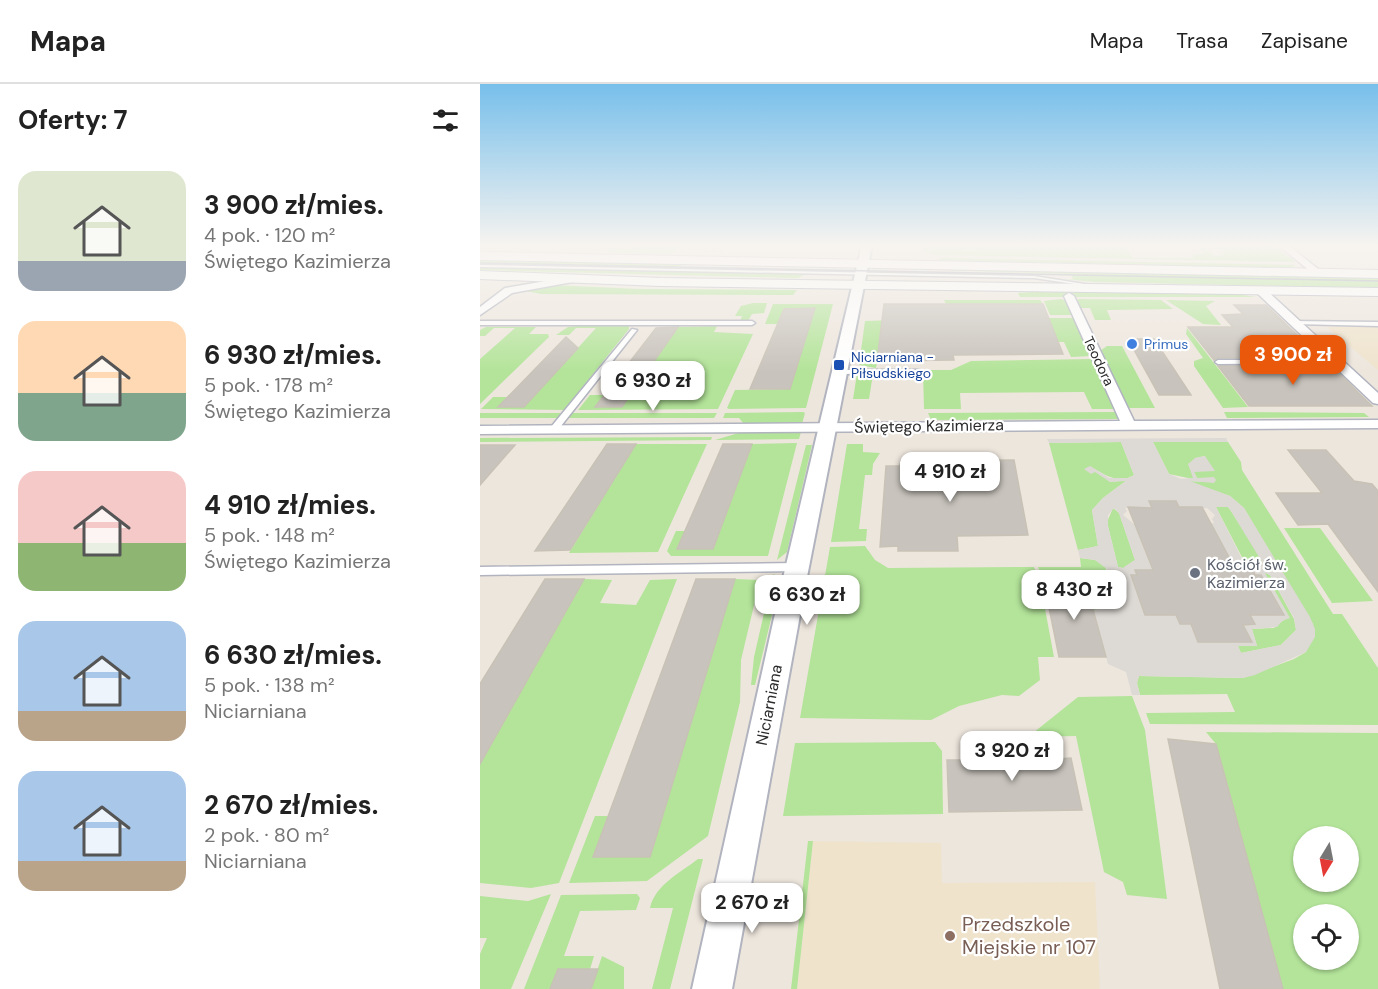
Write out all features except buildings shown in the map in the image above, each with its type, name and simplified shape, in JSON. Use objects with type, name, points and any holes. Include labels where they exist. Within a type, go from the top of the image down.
[{"type":"main road","points":[[1114,287],[1378,292]]},
{"type":"street","points":[[480,312],[510,290],[527,287]]},
{"type":"street","name":"Niciarniana","points":[[712,989],[797,567],[857,287]]},
{"type":"street","points":[[1260,290],[1378,400]]},
{"type":"street","name":"Teodora","points":[[1069,296],[1129,425]]},
{"type":"street","name":"Świętego Kazimierza","points":[[480,429],[1378,424]]},
{"type":"lane","points":[[1294,322],[1378,324]]},
{"type":"lane","points":[[480,323],[752,323]]},
{"type":"lane","points":[[554,429],[634,330]]},
{"type":"lane","points":[[1218,362],[1337,362]]},
{"type":"lane","points":[[838,372],[920,372]]},
{"type":"lane","points":[[480,571],[797,567]]},
{"type":"shaded area","points":[[1327,327],[1378,327],[1378,370]]},
{"type":"shaded area","points":[[1226,438],[1228,442],[1153,442],[1169,474],[1181,479],[1193,478],[1188,464],[1195,458],[1205,456],[1215,471],[1194,472],[1197,478],[1214,477],[1216,480],[1214,483],[1190,481],[1230,496],[1244,508],[1310,617],[1315,629],[1315,637],[1306,652],[1255,675],[1243,678],[1139,676],[1137,683],[1140,695],[1132,695],[1126,672],[1108,664],[1093,610],[1106,609],[1114,602],[1107,569],[1095,560],[1080,558],[1078,550],[1098,546],[1092,510],[1103,498],[1126,481],[1110,482],[1095,472],[1091,474],[1084,469],[1090,466],[1109,478],[1129,478],[1134,475],[1121,442],[1049,443],[1047,439]],"holes":[[[1150,501],[1176,501],[1181,511],[1207,508],[1215,515],[1212,519],[1214,523],[1211,523],[1238,575],[1253,570],[1255,575],[1261,575],[1283,614],[1250,615],[1255,624],[1243,625],[1251,642],[1233,642],[1231,638],[1199,642],[1191,624],[1180,624],[1176,615],[1145,615],[1131,575],[1137,575],[1136,570],[1154,575],[1134,524],[1123,515],[1127,511],[1125,508],[1147,507],[1149,511],[1154,511]],[[1216,507],[1228,507],[1262,562],[1252,566],[1243,561]],[[1114,508],[1119,513],[1135,560],[1123,568],[1118,567],[1108,526],[1108,515]],[[1265,573],[1270,575],[1294,618],[1296,630],[1281,645],[1241,653],[1238,646],[1257,646],[1252,629],[1277,627],[1282,621],[1290,618]]]},
{"type":"shaded area","name":"Przedszkole Miejskie nr 107","points":[[813,841],[941,843],[942,883],[1095,882],[1100,989],[797,989]]},
{"type":"green space","points":[[538,287],[601,287],[797,290],[793,295],[541,294],[521,290]]},
{"type":"green space","points":[[1046,291],[1237,294],[1256,297],[1020,297],[1018,293]]},
{"type":"green space","points":[[1061,299],[1066,301],[1073,315],[1050,315],[1044,301]]},
{"type":"green space","points":[[1079,299],[1161,300],[1173,309],[1107,310],[1111,320],[1095,320],[1090,308],[1079,308],[1076,301]]},
{"type":"green space","points":[[944,300],[1040,300],[1043,304],[946,304]]},
{"type":"green space","points":[[1166,300],[1215,301],[1206,306],[1221,325],[1203,324]]},
{"type":"green space","points":[[767,303],[764,313],[752,314],[748,321],[740,321],[742,316],[735,316],[741,306]]},
{"type":"green space","points":[[773,304],[833,304],[806,408],[729,409],[727,408],[735,390],[790,389],[815,309],[784,309],[777,324],[765,324]]},
{"type":"green space","points":[[1073,318],[1091,356],[1071,357],[1064,342],[947,342],[879,349],[876,368],[859,365],[865,321]]},
{"type":"green space","points":[[629,326],[629,329],[564,410],[481,409],[493,397],[507,397],[499,407],[524,407],[596,328],[576,328],[569,335],[556,335],[568,327]]},
{"type":"green space","points":[[717,326],[714,332],[753,334],[718,409],[578,410],[590,395],[605,395],[597,407],[622,407],[678,327]]},
{"type":"green space","points":[[486,327],[536,327],[529,334],[548,334],[549,337],[480,404],[480,359],[515,328],[494,328],[485,336],[480,336],[480,330]]},
{"type":"green space","points":[[1187,328],[1248,407],[1223,408],[1194,366],[1194,361],[1203,358],[1186,334]]},
{"type":"green space","points":[[1107,346],[1122,346],[1155,408],[1127,408],[1100,351]]},
{"type":"green space","points":[[1092,359],[1114,409],[1092,409],[1084,392],[960,393],[961,409],[924,409],[923,370],[951,370],[971,361]]},
{"type":"green space","points":[[857,374],[873,374],[869,399],[853,399]]},
{"type":"green space","points":[[1115,412],[1118,419],[931,420],[928,413]]},
{"type":"green space","points":[[1224,412],[1364,413],[1369,417],[1227,418]]},
{"type":"green space","points":[[480,413],[561,413],[558,418],[480,418]]},
{"type":"green space","points":[[570,413],[717,413],[714,418],[566,418]]},
{"type":"green space","points":[[725,413],[805,413],[802,424],[744,424],[739,418],[723,418]]},
{"type":"green space","points":[[742,432],[801,432],[799,439],[715,440]]},
{"type":"green space","points":[[712,437],[711,440],[480,442],[480,438]]},
{"type":"green space","points":[[1121,442],[1134,475],[1117,479],[1090,466],[1110,482],[1127,480],[1103,498],[1092,510],[1098,546],[1078,550],[1049,443]]},
{"type":"green space","points":[[1153,442],[1228,442],[1241,462],[1242,470],[1333,614],[1342,614],[1378,668],[1378,725],[1150,724],[1146,713],[1235,712],[1227,694],[1140,695],[1137,683],[1139,676],[1243,678],[1294,659],[1306,652],[1313,624],[1244,508],[1230,496],[1187,481],[1212,482],[1216,480],[1197,478],[1194,472],[1205,456],[1195,458],[1193,479],[1169,474]]},
{"type":"green space","points":[[797,443],[768,556],[671,556],[667,551],[676,531],[685,531],[677,548],[713,549],[752,444]]},
{"type":"green space","points":[[636,444],[707,444],[658,552],[569,553]]},
{"type":"green space","points":[[847,444],[863,444],[863,452],[880,453],[873,464],[872,475],[865,475],[859,529],[867,529],[866,541],[831,542]]},
{"type":"green space","points":[[806,445],[812,445],[787,552],[777,560]]},
{"type":"green space","points":[[1216,507],[1228,507],[1263,562],[1252,566],[1244,561]]},
{"type":"green space","points":[[1113,508],[1119,513],[1135,560],[1123,568],[1118,567],[1107,522]]},
{"type":"green space","points":[[1284,528],[1320,528],[1373,601],[1332,603]]},
{"type":"green space","points":[[865,546],[875,560],[888,568],[1034,567],[1040,582],[1054,657],[1038,657],[1040,680],[1019,696],[1002,695],[959,706],[931,720],[800,718],[830,547]]},
{"type":"green space","points":[[1080,558],[1095,560],[1105,566],[1115,598],[1109,607],[1093,610],[1086,584],[1044,583],[1038,567],[1081,567]]},
{"type":"green space","points":[[1264,572],[1270,575],[1294,619],[1296,630],[1281,645],[1241,653],[1238,646],[1257,646],[1252,629],[1274,628],[1285,619]]},
{"type":"green space","points":[[773,574],[779,577],[780,582],[755,685],[751,685],[754,657]]},
{"type":"green space","points":[[584,579],[612,580],[600,603],[636,605],[650,580],[677,579],[559,883],[531,888],[480,883],[480,764]]},
{"type":"green space","points":[[735,579],[760,580],[741,660],[740,702],[708,836],[647,881],[569,883],[595,816],[608,816],[593,857],[650,857]]},
{"type":"green space","points":[[1132,696],[1145,730],[1167,899],[1127,895],[1123,882],[1104,872],[1076,736],[1028,737],[1078,697]]},
{"type":"green space","points":[[1206,732],[1378,733],[1378,989],[1283,989],[1216,744]]},
{"type":"green space","points":[[935,742],[942,751],[943,814],[783,816],[795,743]]},
{"type":"green space","points":[[808,841],[813,841],[797,989],[791,989]]},
{"type":"green space","points":[[698,859],[703,859],[670,989],[652,989],[673,908],[650,908],[663,886]]},
{"type":"green space","points":[[551,894],[511,989],[480,989],[480,954],[487,938],[480,938],[480,896],[528,901]]},
{"type":"green space","points":[[637,894],[640,898],[636,910],[580,911],[564,956],[594,956],[590,969],[558,969],[550,989],[524,989],[561,895]]},
{"type":"green space","points":[[602,956],[624,967],[624,989],[591,989]]},
{"type":"place","name":"Primus","points":[[1132,344]]},
{"type":"place","name":"Niciarniana - Piłsudskiego","points":[[839,365]]},
{"type":"place","name":"Kościół św. Kazimierza","points":[[1195,573]]},
{"type":"place","name":"Przedszkole Miejskie nr 107","points":[[950,936]]}]
